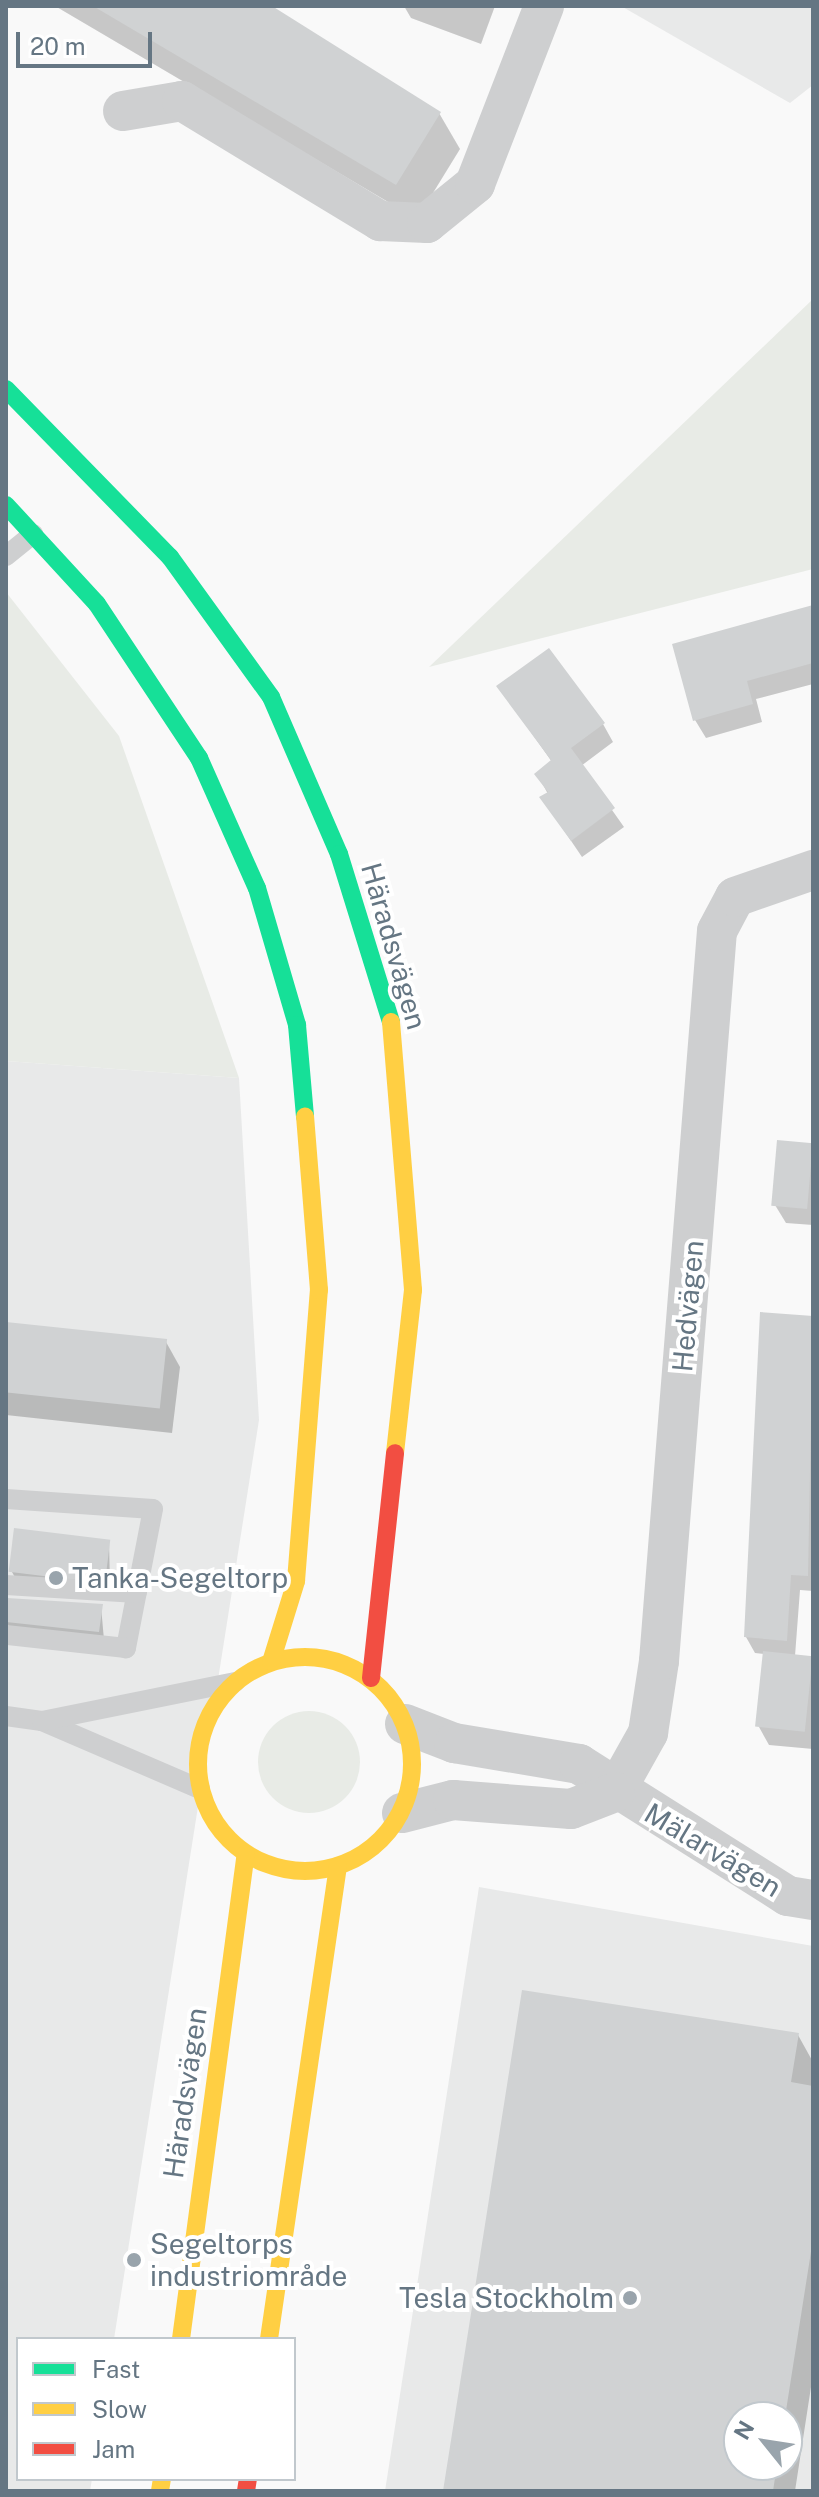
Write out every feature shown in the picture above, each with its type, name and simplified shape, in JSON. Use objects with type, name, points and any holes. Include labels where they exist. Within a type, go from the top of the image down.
[{"type":"main road","name":"Häradsvägen","points":[[6,389],[170,557],[271,697],[339,854],[391,1021],[413,1290],[371,1678]]},
{"type":"main road","points":[[6,505],[97,604],[199,758],[257,888],[297,1025],[319,1290],[296,1581],[271,1662]]},
{"type":"main road","points":[[316,1657],[371,1678],[405,1724],[411,1782],[402,1813],[370,1850],[338,1866],[285,1870],[246,1854],[217,1827],[200,1789],[199,1735],[235,1682],[271,1662],[316,1657]]},
{"type":"main road","name":"Häradsvägen","points":[[181,2337],[246,1854]]},
{"type":"main road","points":[[269,2337],[338,1866]]},
{"type":"street","points":[[123,111],[182,101],[380,221],[427,223],[475,184],[544,6]]},
{"type":"street","name":"Hedvägen","points":[[615,1792],[648,1733],[659,1661],[717,931],[735,897],[813,870]]},
{"type":"street","name":"Mälarvägen","points":[[405,1724],[454,1743],[579,1764],[615,1792],[788,1896],[813,1900]]},
{"type":"street","name":"Mälarvägen","points":[[402,1813],[453,1800],[571,1809],[615,1792]]},
{"type":"lane","points":[[6,556],[33,534]]},
{"type":"lane","points":[[6,1499],[153,1509],[126,1648],[6,1635]]},
{"type":"lane","points":[[6,1585],[137,1593]]},
{"type":"lane","points":[[42,1721],[235,1682]]},
{"type":"lane","points":[[6,1716],[42,1721],[200,1789]]},
{"type":"shaded area","points":[[621,6],[813,6],[813,85],[790,103]]},
{"type":"shaded area","points":[[813,299],[813,569],[429,667]]},
{"type":"shaded area","points":[[6,592],[119,736],[239,1078],[6,1061]]},
{"type":"shaded area","points":[[6,1061],[239,1078],[259,1420],[114,2337],[16,2337],[16,2481],[92,2481],[90,2491],[6,2491]]},
{"type":"shaded area","points":[[309,1711],[338,1719],[352,1733],[360,1762],[352,1791],[338,1805],[309,1813],[280,1805],[266,1791],[258,1762],[266,1733],[280,1719]]},
{"type":"shaded area","points":[[479,1887],[813,1946],[813,2491],[385,2491]]},
{"type":"building","points":[[93,6],[272,6],[441,112],[396,185]]},
{"type":"building","points":[[813,605],[813,663],[747,681],[753,704],[693,721],[672,644]]},
{"type":"building","points":[[549,648],[605,723],[571,748],[615,808],[571,841],[539,797],[548,792],[534,774],[551,760],[496,686]]},
{"type":"building","points":[[777,1140],[813,1143],[807,1209],[771,1206]]},
{"type":"building","points":[[760,1312],[813,1316],[808,1576],[791,1575],[787,1641],[744,1637]]},
{"type":"building","points":[[6,1322],[167,1339],[160,1409],[6,1392]]},
{"type":"building","points":[[14,1528],[110,1540],[105,1583],[9,1572]]},
{"type":"building","points":[[7,1598],[103,1604],[99,1632],[6,1622]]},
{"type":"building","points":[[763,1651],[813,1656],[805,1732],[755,1727]]},
{"type":"building","points":[[522,1990],[799,2033],[791,2082],[813,2086],[813,2239],[788,2401],[723,2401],[723,2481],[775,2481],[773,2491],[443,2491]]},
{"type":"traffic: fast","points":[[6,389],[170,557],[271,697],[339,854],[391,1022]]},
{"type":"traffic: fast","points":[[6,505],[97,604],[199,758],[257,888],[297,1025],[305,1117]]},
{"type":"traffic: slow","points":[[391,1022],[413,1290],[395,1453]]},
{"type":"traffic: slow","points":[[271,1662],[296,1581],[319,1290],[305,1117]]},
{"type":"traffic: slow","points":[[305,1657],[346,1666],[364,1675],[380,1689],[394,1705],[403,1723],[412,1764],[403,1805],[394,1823],[380,1839],[364,1853],[346,1862],[305,1871],[264,1862],[246,1853],[230,1839],[216,1823],[207,1805],[198,1764],[207,1723],[216,1705],[230,1689],[246,1675],[264,1666],[305,1657]]},
{"type":"traffic: slow","points":[[181,2337],[246,1854]]},
{"type":"traffic: slow","points":[[269,2337],[338,1866]]},
{"type":"traffic: slow","points":[[160,2491],[162,2481]]},
{"type":"traffic: jam","points":[[371,1678],[395,1453]]},
{"type":"traffic: jam","points":[[246,2491],[248,2481]]},
{"type":"place","name":"Tanka-Segeltorp","points":[[56,1578]]},
{"type":"place","name":"Segeltorps industriområde","points":[[134,2260]]},
{"type":"place","name":"Tesla Stockholm","points":[[630,2298]]}]
